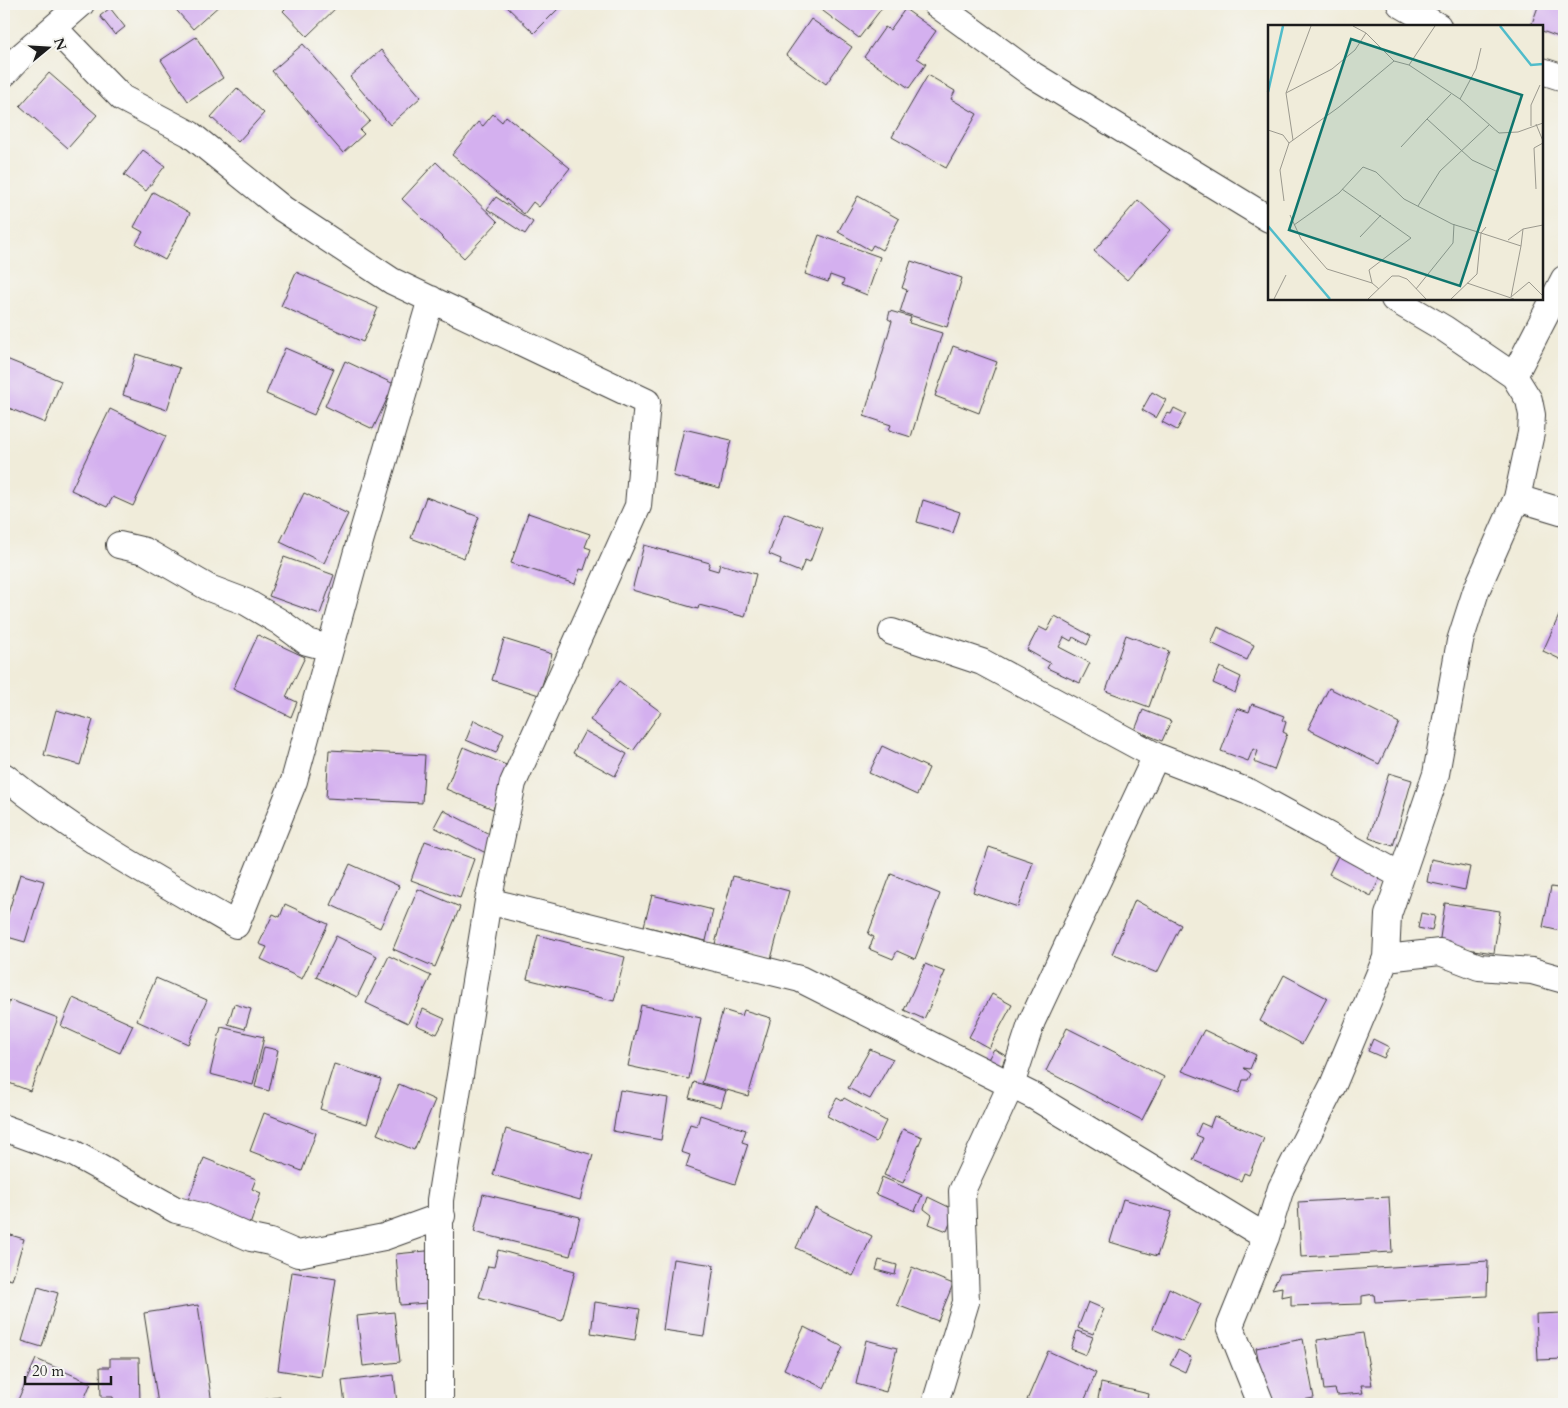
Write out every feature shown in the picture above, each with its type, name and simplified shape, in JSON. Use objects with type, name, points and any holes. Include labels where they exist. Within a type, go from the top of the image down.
[{"type":"street","points":[[4,74],[19,58],[81,4]]},
{"type":"street","points":[[936,4],[1033,75],[1268,218]]},
{"type":"street","points":[[1400,4],[1436,25]]},
{"type":"street","points":[[54,28],[122,98],[190,134],[284,208],[392,281],[647,402],[638,506],[512,783],[488,901],[440,1200],[442,1216],[440,1404]]},
{"type":"street","points":[[1543,71],[1564,78]]},
{"type":"street","points":[[1514,376],[1564,279]]},
{"type":"street","points":[[4,776],[44,808],[96,844],[236,925],[294,781],[330,648],[431,299]]},
{"type":"street","points":[[1261,1404],[1230,1326],[1266,1237],[1281,1188],[1333,1084],[1386,958],[1388,915],[1400,875],[1436,774],[1460,641],[1476,591],[1517,498],[1531,433],[1532,414],[1529,400],[1514,376],[1445,329],[1396,300]]},
{"type":"street","points":[[1517,498],[1564,512]]},
{"type":"street","points":[[119,545],[145,551],[209,588],[246,602],[280,622],[307,642],[330,648]]},
{"type":"street","points":[[892,632],[982,662],[1156,756],[1249,792],[1400,875]]},
{"type":"street","points":[[935,1404],[966,1302],[962,1191],[1011,1085],[1032,1021],[1156,756]]},
{"type":"street","points":[[488,901],[800,979],[1035,1097],[1266,1237]]},
{"type":"street","points":[[1386,958],[1440,952],[1479,967],[1532,971],[1564,980]]},
{"type":"street","points":[[4,1128],[73,1153],[176,1210],[201,1216],[251,1238],[270,1242],[298,1254],[384,1237],[442,1216]]},
{"type":"building","points":[[171,4],[221,4],[193,29]]},
{"type":"building","points":[[290,4],[340,4],[307,36],[283,11]]},
{"type":"building","points":[[504,4],[563,4],[534,33]]},
{"type":"building","points":[[822,4],[885,4],[859,38],[819,8]]},
{"type":"building","points":[[1539,4],[1564,4],[1564,39],[1543,31],[1543,25],[1531,25]]},
{"type":"building","points":[[110,8],[125,27],[115,35],[100,16]]},
{"type":"building","points":[[905,9],[936,31],[917,58],[926,64],[909,88],[864,57],[885,27],[890,30]]},
{"type":"building","points":[[811,19],[852,47],[826,84],[786,55]]},
{"type":"building","points":[[196,37],[223,78],[188,101],[161,60]]},
{"type":"building","points":[[303,44],[370,121],[360,130],[364,134],[343,153],[272,71]]},
{"type":"building","points":[[381,50],[421,97],[390,125],[350,77]]},
{"type":"building","points":[[49,73],[97,115],[68,148],[20,106]]},
{"type":"building","points":[[928,75],[955,91],[951,99],[977,114],[946,168],[892,137]]},
{"type":"building","points":[[237,88],[264,113],[238,142],[211,117]]},
{"type":"building","points":[[493,114],[502,122],[506,116],[570,168],[539,207],[533,202],[524,214],[452,155],[478,122],[483,126]]},
{"type":"building","points":[[143,150],[165,166],[146,191],[124,175]]},
{"type":"building","points":[[436,162],[498,222],[464,258],[402,199]]},
{"type":"building","points":[[153,192],[190,213],[165,260],[136,244],[143,232],[134,227]]},
{"type":"building","points":[[858,196],[899,219],[882,250],[873,245],[870,250],[838,232]]},
{"type":"building","points":[[496,197],[533,222],[525,234],[487,209]]},
{"type":"building","points":[[1138,200],[1171,230],[1127,280],[1094,251]]},
{"type":"building","points":[[819,235],[880,257],[867,295],[842,285],[844,280],[830,275],[828,282],[805,274]]},
{"type":"building","points":[[4,247],[9,249],[4,261]]},
{"type":"building","points":[[911,261],[962,278],[947,327],[900,312],[907,290],[902,288]]},
{"type":"building","points":[[296,272],[378,308],[363,342],[281,306]]},
{"type":"building","points":[[890,311],[911,317],[909,323],[942,333],[911,437],[889,430],[891,425],[864,416],[892,321],[888,319]]},
{"type":"building","points":[[953,346],[997,362],[979,413],[935,396]]},
{"type":"building","points":[[285,348],[334,369],[314,415],[266,394]]},
{"type":"building","points":[[136,354],[180,368],[167,410],[123,395]]},
{"type":"building","points":[[4,358],[61,381],[45,423],[4,406]]},
{"type":"building","points":[[345,361],[394,384],[373,429],[325,406]]},
{"type":"building","points":[[1152,392],[1166,400],[1156,418],[1142,410]]},
{"type":"building","points":[[1174,408],[1186,414],[1177,430],[1162,422],[1167,413],[1171,414]]},
{"type":"building","points":[[110,409],[166,436],[133,506],[113,497],[107,507],[71,490]]},
{"type":"building","points":[[684,429],[731,440],[720,488],[673,476]]},
{"type":"building","points":[[304,493],[348,514],[324,563],[280,542]]},
{"type":"building","points":[[426,497],[479,517],[464,558],[411,538]]},
{"type":"building","points":[[923,500],[960,512],[953,533],[917,522]]},
{"type":"building","points":[[528,513],[590,534],[585,547],[591,549],[584,570],[580,569],[575,584],[511,563]]},
{"type":"building","points":[[784,513],[823,528],[810,562],[805,560],[800,572],[780,564],[781,559],[769,554]]},
{"type":"building","points":[[644,545],[710,563],[708,568],[718,571],[720,564],[756,574],[745,617],[699,605],[698,609],[632,590]]},
{"type":"building","points":[[284,557],[334,575],[320,614],[269,596]]},
{"type":"building","points":[[1562,609],[1564,610],[1564,661],[1543,651]]},
{"type":"building","points":[[1055,616],[1091,636],[1087,645],[1073,637],[1071,641],[1064,637],[1059,647],[1090,663],[1080,683],[1047,668],[1050,663],[1027,650],[1039,627],[1047,631]]},
{"type":"building","points":[[1218,627],[1254,645],[1247,660],[1211,643]]},
{"type":"building","points":[[258,635],[305,657],[286,697],[297,702],[291,717],[233,689]]},
{"type":"building","points":[[1126,635],[1169,651],[1149,707],[1106,691]]},
{"type":"building","points":[[504,639],[552,654],[539,695],[492,680]]},
{"type":"building","points":[[1220,667],[1241,677],[1235,693],[1213,683]]},
{"type":"building","points":[[619,681],[661,712],[633,751],[590,720]]},
{"type":"building","points":[[1329,688],[1399,723],[1379,764],[1308,729]]},
{"type":"building","points":[[1252,704],[1284,716],[1282,720],[1286,722],[1283,732],[1287,734],[1274,770],[1254,762],[1258,751],[1253,749],[1248,761],[1221,751],[1237,708],[1249,712]]},
{"type":"building","points":[[56,710],[93,720],[80,765],[44,755]]},
{"type":"building","points":[[1143,710],[1171,721],[1162,741],[1135,730]]},
{"type":"building","points":[[474,720],[504,734],[496,753],[466,740]]},
{"type":"building","points":[[585,731],[627,754],[615,776],[573,753]]},
{"type":"building","points":[[882,746],[929,768],[917,795],[869,773]]},
{"type":"building","points":[[463,747],[511,767],[493,809],[446,789]]},
{"type":"building","points":[[329,750],[425,755],[422,803],[326,798]]},
{"type":"building","points":[[1389,773],[1412,780],[1393,846],[1369,838]]},
{"type":"building","points":[[4,794],[10,797],[4,809]]},
{"type":"building","points":[[443,810],[495,837],[486,853],[434,827]]},
{"type":"building","points":[[425,841],[474,859],[460,898],[411,880]]},
{"type":"building","points":[[989,847],[1033,862],[1018,907],[973,892]]},
{"type":"building","points":[[1338,856],[1380,878],[1371,896],[1329,874]]},
{"type":"building","points":[[1431,859],[1470,867],[1465,890],[1427,882]]},
{"type":"building","points":[[350,864],[399,886],[380,928],[331,905]]},
{"type":"building","points":[[20,874],[44,881],[25,942],[4,936],[4,927]]},
{"type":"building","points":[[891,874],[940,894],[915,959],[897,951],[893,959],[869,949],[874,937],[868,934]]},
{"type":"building","points":[[733,876],[789,891],[771,959],[715,944]]},
{"type":"building","points":[[1551,887],[1564,889],[1564,932],[1543,927]]},
{"type":"building","points":[[418,889],[460,907],[435,967],[393,949]]},
{"type":"building","points":[[652,895],[713,910],[706,941],[644,926]]},
{"type":"building","points":[[1135,900],[1181,925],[1157,973],[1112,954]]},
{"type":"building","points":[[1445,903],[1500,911],[1494,953],[1439,945]]},
{"type":"building","points":[[285,904],[328,924],[302,979],[261,959],[267,947],[259,944],[273,914],[280,917]]},
{"type":"building","points":[[1421,913],[1435,916],[1432,931],[1418,928]]},
{"type":"building","points":[[538,935],[625,957],[614,1001],[527,979]]},
{"type":"building","points":[[336,936],[377,956],[357,997],[316,977]]},
{"type":"building","points":[[389,956],[431,976],[408,1023],[366,1003]]},
{"type":"building","points":[[925,964],[945,972],[924,1019],[904,1010]]},
{"type":"building","points":[[1284,975],[1327,998],[1302,1044],[1260,1021]]},
{"type":"building","points":[[156,978],[207,1000],[188,1044],[137,1021]]},
{"type":"building","points":[[992,994],[1012,1005],[989,1048],[969,1037]]},
{"type":"building","points":[[73,998],[133,1025],[120,1053],[61,1026]]},
{"type":"building","points":[[10,1000],[58,1018],[30,1091],[4,1081],[4,1016]]},
{"type":"building","points":[[234,1004],[251,1009],[245,1029],[228,1024]]},
{"type":"building","points":[[641,1005],[701,1018],[689,1079],[628,1066]]},
{"type":"building","points":[[423,1009],[445,1019],[437,1034],[416,1025]]},
{"type":"building","points":[[723,1010],[742,1016],[744,1010],[771,1018],[748,1096],[702,1083]]},
{"type":"building","points":[[221,1027],[264,1037],[253,1085],[210,1074]]},
{"type":"building","points":[[1067,1028],[1164,1077],[1142,1120],[1046,1071]]},
{"type":"building","points":[[1204,1030],[1256,1055],[1250,1069],[1244,1068],[1251,1074],[1248,1080],[1243,1080],[1239,1093],[1182,1071]]},
{"type":"building","points":[[1373,1039],[1389,1047],[1384,1058],[1368,1051]]},
{"type":"building","points":[[264,1047],[278,1050],[269,1091],[255,1087]]},
{"type":"building","points":[[870,1049],[893,1059],[870,1099],[848,1088]]},
{"type":"building","points":[[994,1049],[1006,1056],[1001,1068],[987,1061]]},
{"type":"building","points":[[334,1064],[381,1079],[367,1124],[320,1109]]},
{"type":"building","points":[[694,1082],[726,1091],[721,1107],[689,1098]]},
{"type":"building","points":[[399,1084],[435,1100],[414,1150],[377,1134]]},
{"type":"building","points":[[620,1090],[668,1098],[661,1140],[613,1131]]},
{"type":"building","points":[[837,1098],[842,1101],[844,1098],[886,1121],[876,1142],[827,1116]]},
{"type":"building","points":[[264,1113],[316,1133],[302,1171],[250,1151]]},
{"type":"building","points":[[700,1115],[746,1130],[742,1142],[748,1144],[735,1184],[686,1167],[690,1155],[681,1152],[690,1124],[697,1126]]},
{"type":"building","points":[[1214,1116],[1264,1138],[1249,1175],[1244,1173],[1241,1181],[1193,1160],[1203,1138],[1196,1135],[1201,1123],[1210,1127]]},
{"type":"building","points":[[506,1129],[593,1155],[580,1200],[493,1175]]},
{"type":"building","points":[[903,1129],[922,1137],[903,1183],[884,1175]]},
{"type":"building","points":[[204,1158],[256,1179],[252,1189],[261,1193],[250,1225],[188,1200]]},
{"type":"building","points":[[882,1177],[922,1195],[915,1211],[876,1194]]},
{"type":"building","points":[[483,1194],[580,1217],[570,1256],[474,1232]]},
{"type":"building","points":[[928,1197],[955,1210],[947,1231],[929,1224],[932,1215],[924,1209]]},
{"type":"building","points":[[1389,1197],[1392,1252],[1301,1257],[1298,1202]]},
{"type":"building","points":[[1123,1199],[1172,1212],[1157,1256],[1110,1242]]},
{"type":"building","points":[[815,1208],[872,1236],[853,1276],[796,1248]]},
{"type":"building","points":[[4,1233],[24,1239],[12,1280],[4,1278]]},
{"type":"building","points":[[436,1250],[441,1302],[400,1305],[396,1254]]},
{"type":"building","points":[[498,1250],[575,1271],[562,1321],[479,1297],[488,1266],[494,1267]]},
{"type":"building","points":[[673,1259],[714,1265],[704,1336],[663,1330]]},
{"type":"building","points":[[879,1260],[897,1265],[895,1275],[876,1270]]},
{"type":"building","points":[[1488,1261],[1487,1296],[1375,1302],[1374,1294],[1362,1296],[1362,1304],[1291,1306],[1291,1295],[1281,1297],[1282,1287],[1272,1289],[1280,1274]]},
{"type":"building","points":[[912,1267],[953,1284],[938,1321],[897,1305]]},
{"type":"building","points":[[292,1272],[336,1279],[321,1377],[278,1370]]},
{"type":"building","points":[[38,1287],[58,1293],[42,1347],[22,1341]]},
{"type":"building","points":[[1169,1288],[1201,1304],[1183,1342],[1153,1329]]},
{"type":"building","points":[[595,1302],[640,1309],[635,1340],[591,1333]]},
{"type":"building","points":[[1088,1302],[1104,1309],[1093,1334],[1078,1328]]},
{"type":"building","points":[[198,1305],[212,1404],[158,1404],[144,1313]]},
{"type":"building","points":[[394,1312],[400,1362],[363,1366],[357,1316]]},
{"type":"building","points":[[1564,1313],[1564,1359],[1538,1360],[1536,1314]]},
{"type":"building","points":[[804,1327],[843,1347],[824,1388],[784,1369]]},
{"type":"building","points":[[1077,1331],[1093,1337],[1086,1355],[1071,1349]]},
{"type":"building","points":[[1363,1333],[1372,1385],[1361,1385],[1363,1393],[1337,1395],[1335,1389],[1324,1390],[1317,1340]]},
{"type":"building","points":[[1303,1339],[1314,1398],[1280,1404],[1267,1404],[1256,1348]]},
{"type":"building","points":[[866,1340],[897,1348],[886,1392],[856,1384]]},
{"type":"building","points":[[1178,1350],[1191,1357],[1185,1372],[1170,1365]]},
{"type":"building","points":[[1048,1351],[1096,1373],[1083,1404],[1038,1404],[1027,1400]]},
{"type":"building","points":[[110,1358],[139,1358],[140,1404],[114,1404],[113,1397],[101,1397],[100,1367],[110,1367]]},
{"type":"building","points":[[36,1359],[91,1383],[82,1404],[23,1404],[17,1402]]},
{"type":"building","points":[[394,1375],[397,1404],[345,1404],[342,1381]]},
{"type":"building","points":[[1101,1383],[1149,1394],[1147,1404],[1097,1404]]},
{"type":"building","points":[[280,1397],[281,1404],[255,1404],[255,1401]]}]
